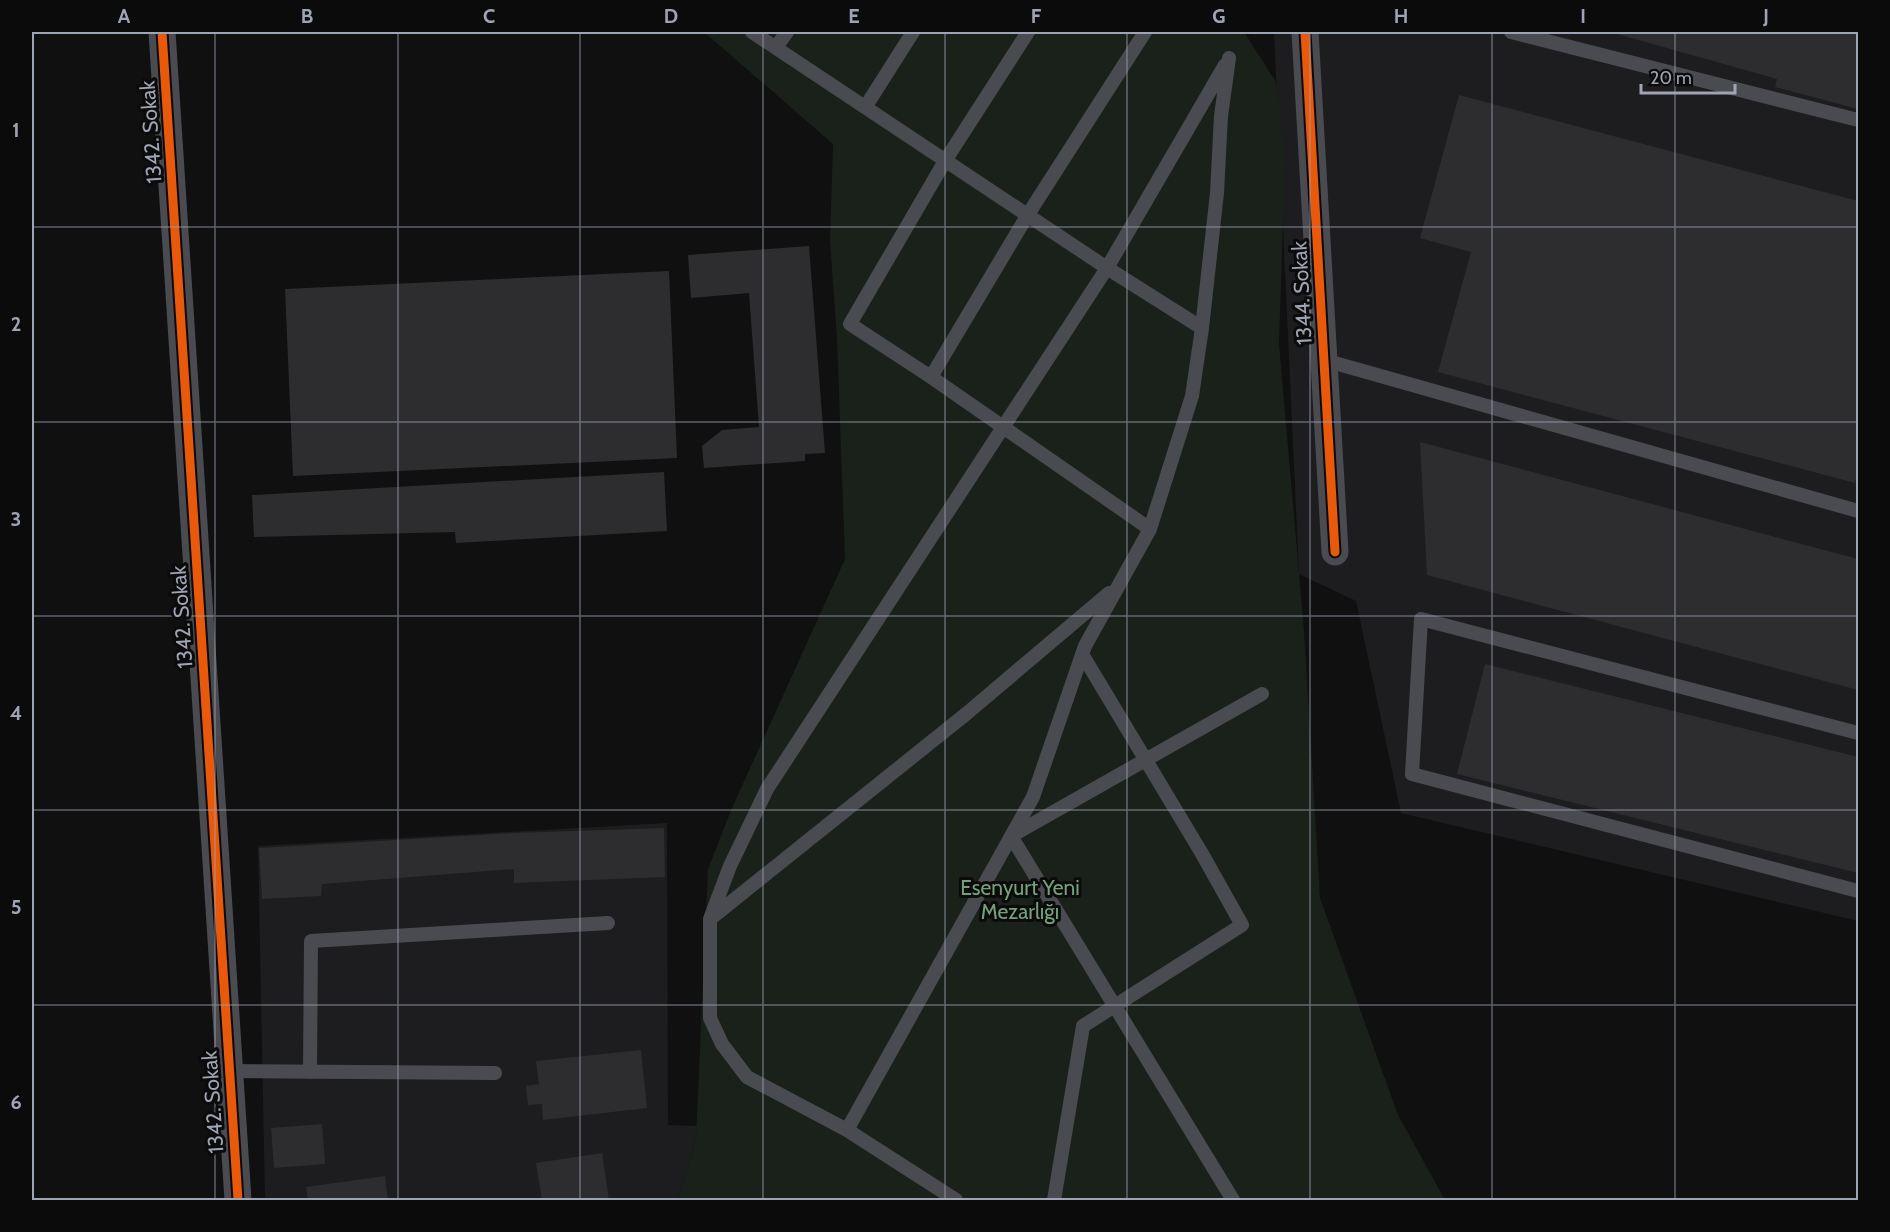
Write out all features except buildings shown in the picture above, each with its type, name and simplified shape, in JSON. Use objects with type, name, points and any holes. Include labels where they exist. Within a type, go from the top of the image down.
[{"type":"street","name":"1342. Sokak","points":[[162,32],[238,1200]]},
{"type":"street","name":"1344. Sokak","points":[[1305,32],[1335,552]]},
{"type":"lane","points":[[752,32],[866,106],[1027,216],[1202,328]]},
{"type":"lane","points":[[776,47],[787,32]]},
{"type":"lane","points":[[866,106],[913,32]]},
{"type":"lane","points":[[1028,32],[945,161],[849,324],[1150,529]]},
{"type":"lane","points":[[931,378],[1027,216],[1145,32]]},
{"type":"lane","points":[[1511,32],[1858,120]]},
{"type":"lane","points":[[847,1130],[1033,798],[1082,654],[1150,529],[1192,396],[1202,328],[1216,193],[1221,116],[1229,58],[1107,268],[766,789],[730,866],[710,920],[710,1018],[722,1044],[747,1077],[847,1130],[956,1200]]},
{"type":"lane","points":[[1324,360],[1858,511]]},
{"type":"lane","points":[[710,920],[966,714],[1116,588]]},
{"type":"lane","points":[[1858,733],[1421,619],[1412,774],[1858,891]]},
{"type":"lane","points":[[1054,1200],[1083,1026],[1242,925],[1082,654]]},
{"type":"lane","points":[[1011,836],[1263,694]]},
{"type":"lane","points":[[1011,836],[1233,1200]]},
{"type":"lane","points":[[310,1072],[310,941],[608,923]]},
{"type":"lane","points":[[229,1071],[495,1073]]},
{"type":"shaded area","points":[[1274,32],[1858,32],[1858,921],[1401,813],[1356,601],[1299,574]]},
{"type":"shaded area","points":[[667,823],[668,1125],[697,1126],[696,1139],[678,1200],[265,1200],[258,846]]},
{"type":"green space","name":"Esenyurt Yeni Mezarlığı","points":[[704,32],[1244,32],[1276,82],[1285,158],[1279,344],[1304,631],[1320,898],[1398,1115],[1445,1200],[678,1200],[696,1139],[708,869],[732,808],[845,559],[837,337],[830,241],[833,144]]},
{"type":"cycle path","points":[[162,32],[238,1200]]},
{"type":"cycle path","points":[[1305,32],[1335,552]]}]
